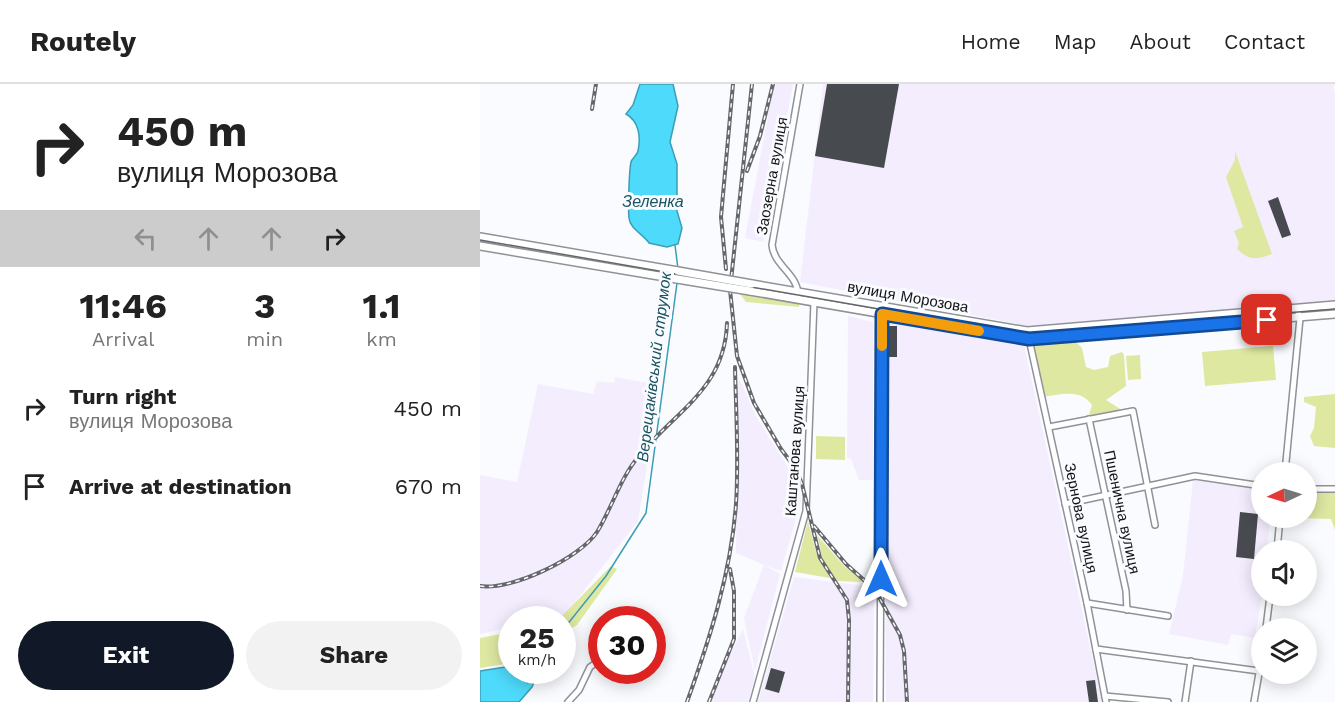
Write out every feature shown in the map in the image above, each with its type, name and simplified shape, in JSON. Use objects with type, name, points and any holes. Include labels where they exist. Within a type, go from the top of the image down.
[{"type":"main road","name":"вулиця Морозова","points":[[480,237],[751,288],[917,312],[1014,333],[1029,339],[1335,314]]},
{"type":"main road","name":"вулиця Морозова","points":[[480,246],[677,275]]},
{"type":"main road","name":"вулиця Морозова","points":[[798,295],[814,302],[916,320],[1014,333],[1335,305]]},
{"type":"main road","points":[[916,320],[917,312]]},
{"type":"street","name":"Заозерна вулиця","points":[[798,295],[791,276],[775,258],[772,245],[800,84]]},
{"type":"street","name":"Каштанова вулиця","points":[[753,702],[806,511],[814,302]]},
{"type":"street","points":[[1286,462],[1300,318],[1297,309]]},
{"type":"street","points":[[880,702],[882,314]]},
{"type":"street","name":"Зернова вулиця","points":[[1029,339],[1087,603],[1105,699]]},
{"type":"street","points":[[1049,427],[1133,411],[1155,525]]},
{"type":"street","name":"Пшенична вулиця","points":[[1089,419],[1126,591],[1128,610]]},
{"type":"street","points":[[1065,504],[1195,476],[1251,484]]},
{"type":"street","points":[[1317,489],[1335,489]]},
{"type":"street","points":[[1087,603],[1168,616]]},
{"type":"street","points":[[1096,649],[1251,670]]},
{"type":"street","points":[[1185,702],[1191,661]]},
{"type":"street","points":[[568,702],[579,690],[588,671]]},
{"type":"street","points":[[1254,702],[1257,684]]},
{"type":"street","points":[[1105,699],[1168,702]]},
{"type":"shaded area","points":[[774,84],[793,84],[764,242],[745,238]]},
{"type":"shaded area","points":[[823,84],[1335,84],[1333,87],[1335,91],[1335,302],[1028,326],[800,282]]},
{"type":"shaded area","points":[[848,316],[873,322],[873,480],[859,480],[851,459],[847,458]]},
{"type":"shaded area","points":[[885,323],[955,331],[1024,345],[1102,702],[886,702]]},
{"type":"shaded area","points":[[615,377],[660,385],[638,521],[572,606],[498,606],[498,630],[480,634],[480,475],[517,482],[538,384],[593,394],[597,381],[614,383]]},
{"type":"shaded area","points":[[740,380],[757,418],[798,483],[801,501],[781,571],[766,566],[780,574],[755,671],[744,618],[764,565],[736,553],[738,382]]},
{"type":"shaded area","points":[[1193,480],[1251,488],[1251,528],[1269,528],[1268,540],[1251,540],[1251,606],[1260,606],[1258,618],[1251,618],[1251,637],[1231,634],[1228,645],[1169,634],[1183,576]]},
{"type":"shaded area","points":[[794,577],[866,586],[874,594],[873,702],[758,702]]},
{"type":"shaded area","points":[[743,629],[755,677],[748,702],[706,702]]},
{"type":"green space","points":[[1235,151],[1272,254],[1253,258],[1237,249],[1239,243],[1234,231],[1243,227],[1226,177],[1235,160]]},
{"type":"green space","points":[[740,294],[799,303],[799,307],[746,302]]},
{"type":"green space","points":[[1291,312],[1291,317],[1016,337],[1017,332],[1033,333]]},
{"type":"green space","points":[[1076,342],[1082,348],[1086,367],[1094,370],[1108,367],[1110,356],[1122,352],[1126,386],[1106,400],[1125,412],[1088,418],[1092,405],[1082,396],[1063,394],[1042,397],[1031,348],[1038,345]]},
{"type":"green space","points":[[1273,346],[1276,380],[1205,386],[1202,352]]},
{"type":"green space","points":[[1140,355],[1141,379],[1128,380],[1126,356]]},
{"type":"green space","points":[[1335,394],[1335,448],[1314,446],[1310,436],[1314,428],[1316,407],[1304,402],[1304,397]]},
{"type":"green space","points":[[816,436],[845,437],[845,460],[816,459]]},
{"type":"green space","points":[[1317,490],[1335,491],[1335,530],[1331,519],[1317,519]]},
{"type":"green space","points":[[808,521],[816,552],[830,578],[795,572]]},
{"type":"green space","points":[[817,535],[845,567],[864,579],[860,582],[837,581],[823,561]]},
{"type":"green space","points":[[611,566],[617,569],[576,626],[576,606],[572,606]]},
{"type":"green space","points":[[498,635],[498,665],[480,668],[480,638]]},
{"type":"water","name":"Зеленка","points":[[640,84],[673,84],[678,106],[670,142],[677,164],[677,211],[682,228],[678,244],[667,247],[649,243],[632,225],[629,218],[630,167],[637,153],[639,140],[634,121],[626,114],[633,105]]},
{"type":"water","points":[[498,668],[498,684],[533,684],[519,702],[480,702],[480,671]]},
{"type":"building","points":[[827,84],[899,84],[884,168],[815,156]]},
{"type":"building","points":[[1278,197],[1291,235],[1282,238],[1268,201]]},
{"type":"building","points":[[889,326],[897,326],[897,357],[889,357]]},
{"type":"building","points":[[1240,512],[1251,513],[1251,528],[1257,528],[1256,540],[1251,540],[1251,559],[1236,557]]},
{"type":"building","points":[[771,668],[785,672],[779,693],[765,689]]},
{"type":"building","points":[[1095,680],[1098,702],[1089,702],[1086,681]]},
{"type":"waterway","name":"Верещаківський струмок","points":[[675,245],[678,269]]},
{"type":"waterway","name":"Верещаківський струмок","points":[[576,614],[606,576],[646,513],[677,283]]},
{"type":"tram line","points":[[480,240],[1023,334],[1335,309]]},
{"type":"railway","points":[[592,109],[596,84]]},
{"type":"railway","points":[[726,269],[721,217],[733,84]]},
{"type":"railway","points":[[752,84],[730,290],[737,356],[754,403],[781,449],[796,469],[802,484],[820,558],[847,600],[849,620],[848,702]]},
{"type":"railway","points":[[747,171],[760,136],[773,84]]},
{"type":"railway","points":[[480,586],[509,583],[544,571],[561,562],[588,542],[597,532],[632,465],[708,382],[724,346],[727,323]]},
{"type":"railway","points":[[687,702],[718,605],[733,530],[737,470],[735,367]]},
{"type":"railway","points":[[814,526],[846,564],[875,590],[900,635],[904,651],[907,702]]},
{"type":"railway","points":[[709,702],[734,639],[734,591],[730,569]]},
{"type":"slow traffic","points":[[882,346],[882,314],[979,331]]},
{"type":"route","points":[[881,579],[882,314],[1020,339],[1267,320]]}]
